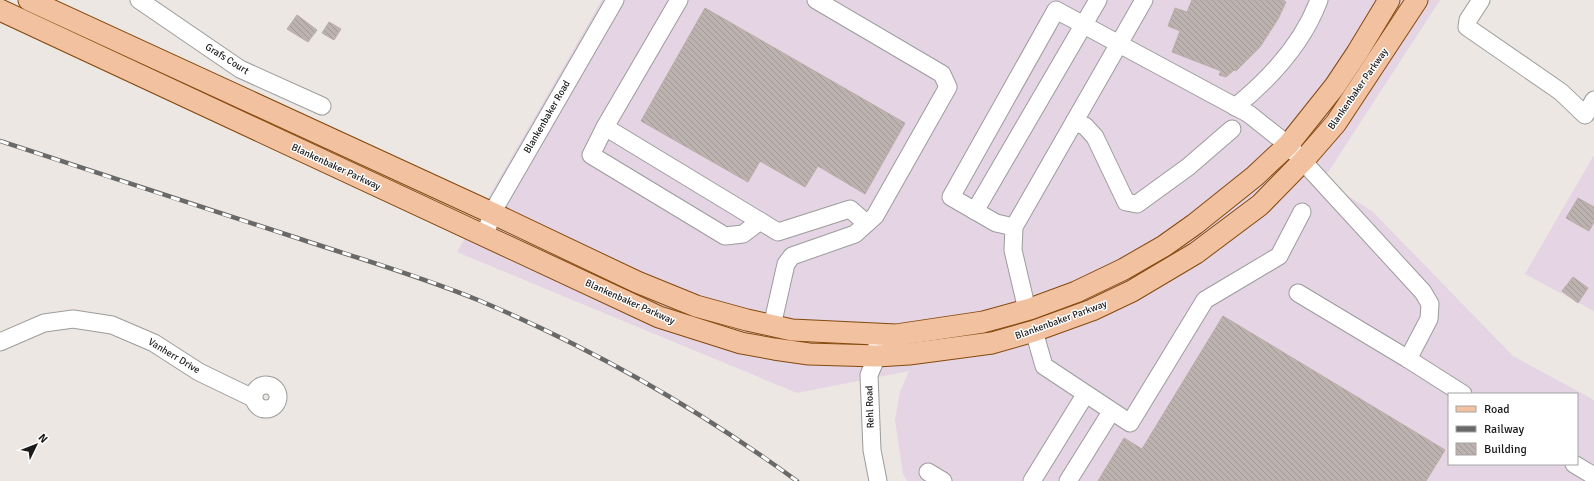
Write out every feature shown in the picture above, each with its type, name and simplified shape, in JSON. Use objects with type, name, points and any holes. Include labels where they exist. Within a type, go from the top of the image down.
[{"type":"main road","name":"Blankenbaker Parkway","points":[[29,0],[492,213],[638,282],[696,306],[747,320],[792,330],[896,335],[946,329],[983,322],[1027,310],[1076,292],[1124,269],[1164,246],[1195,224],[1255,176],[1288,146],[1335,86],[1389,0]]},
{"type":"main road","name":"Blankenbaker Parkway","points":[[0,10],[659,317],[708,334],[741,343],[809,354],[877,356],[908,354],[986,344],[1034,332],[1092,310],[1132,291],[1196,253],[1260,205],[1303,161],[1336,123],[1417,0]]},
{"type":"street","name":"Grafs Court","points":[[139,0],[240,70],[322,106]]},
{"type":"street","name":"Blankenbaker Road","points":[[484,236],[492,213],[615,0]]},
{"type":"street","points":[[679,0],[591,155],[725,236],[743,234],[760,221]]},
{"type":"street","points":[[772,326],[786,264],[792,256],[855,234],[875,216],[948,87],[942,74],[816,0]]},
{"type":"street","points":[[975,211],[1098,0]]},
{"type":"street","points":[[1027,310],[1013,250],[1014,227],[1144,0]]},
{"type":"street","points":[[1235,107],[1255,91],[1278,67],[1298,41],[1319,0]]},
{"type":"street","points":[[1481,0],[1468,20],[1467,27],[1561,92],[1585,114],[1594,100]]},
{"type":"street","points":[[1014,227],[996,223],[950,197],[1059,5],[1083,24],[1255,118],[1303,161],[1423,292],[1430,304],[1429,319],[1408,359]]},
{"type":"street","points":[[1074,122],[1085,126],[1095,137],[1126,202],[1137,204],[1188,167],[1232,129]]},
{"type":"street","points":[[605,128],[778,232],[792,256]]},
{"type":"street","points":[[778,232],[850,209],[866,224]]},
{"type":"street","points":[[1034,332],[1044,366],[1085,395],[1130,423],[1205,300],[1279,256],[1302,212]]},
{"type":"street","points":[[1298,293],[1461,393]]},
{"type":"street","name":"Vanherr Drive","points":[[0,342],[44,323],[73,319],[112,325],[154,343],[199,372],[253,398]]},
{"type":"street","name":"Rehl Road","points":[[878,334],[877,356],[869,375],[872,450],[878,481]]},
{"type":"street","points":[[1032,481],[1085,395]]},
{"type":"street","points":[[1068,481],[1111,412]]},
{"type":"street","points":[[1576,465],[1594,476]]},
{"type":"street","points":[[928,472],[943,481]]},
{"type":"shaded area","points":[[602,0],[1440,0],[1323,180],[1372,211],[1513,356],[1594,400],[1594,481],[907,481],[903,474],[895,420],[900,392],[909,371],[797,393],[457,252]]},
{"type":"shaded area","points":[[1594,155],[1594,311],[1525,274]]},
{"type":"building","points":[[1192,0],[1283,0],[1286,2],[1278,19],[1260,47],[1236,71],[1234,70],[1226,77],[1219,75],[1221,71],[1172,52],[1180,31],[1168,26],[1175,8],[1187,12]]},
{"type":"building","points":[[705,8],[905,123],[865,194],[818,166],[805,187],[760,161],[748,182],[641,121]]},
{"type":"building","points":[[297,15],[317,30],[308,42],[287,29]]},
{"type":"building","points":[[329,22],[341,29],[334,40],[322,33]]},
{"type":"building","points":[[1578,198],[1594,207],[1594,222],[1589,231],[1566,218]]},
{"type":"building","points":[[1573,277],[1588,288],[1578,303],[1562,291]]},
{"type":"building","points":[[1223,316],[1445,450],[1426,481],[1098,481],[1124,438],[1142,449]]},
{"type":"railway","points":[[0,141],[385,266],[478,300],[562,338],[643,381],[721,429],[797,481]]}]
